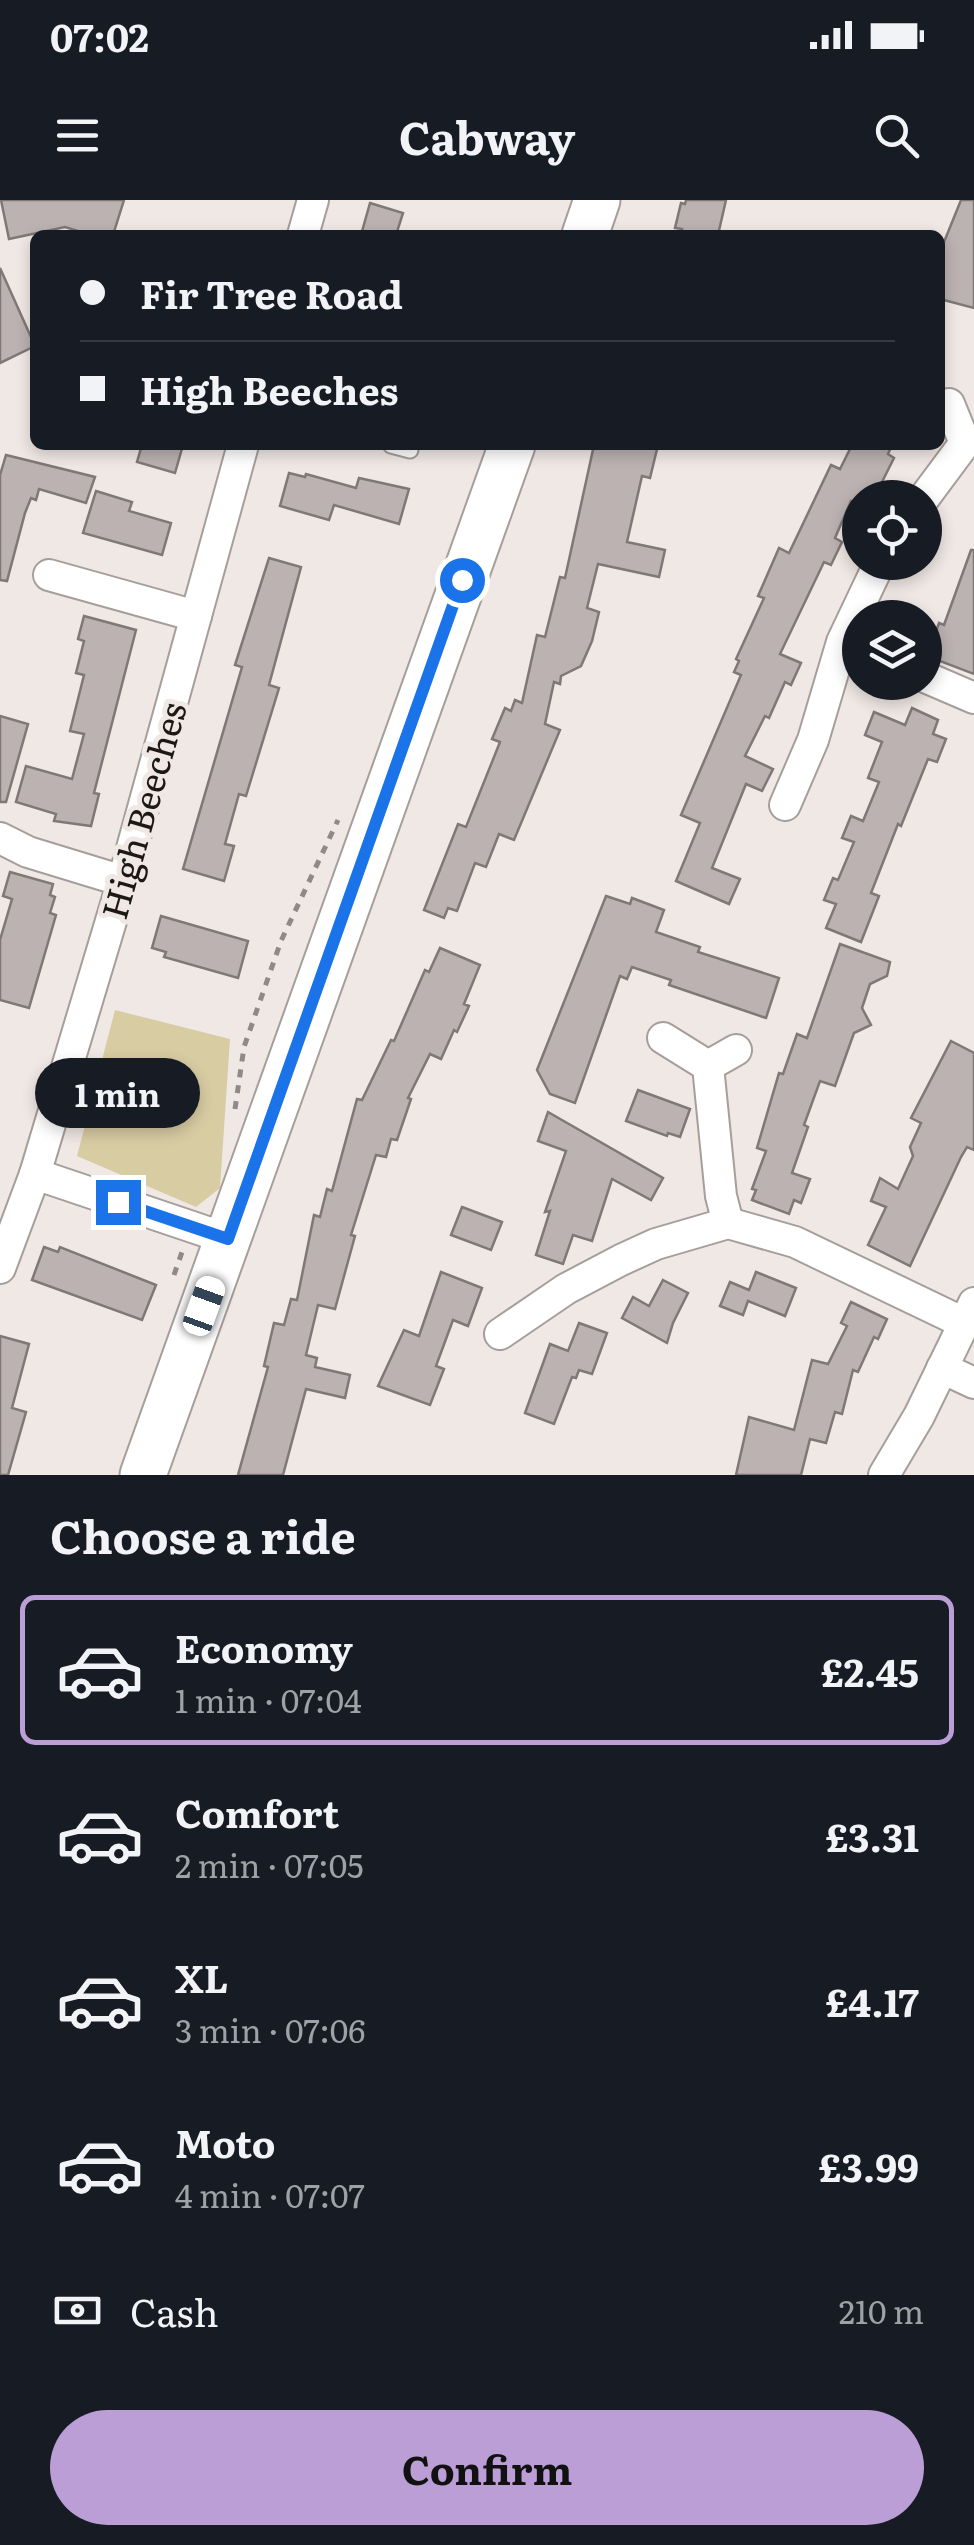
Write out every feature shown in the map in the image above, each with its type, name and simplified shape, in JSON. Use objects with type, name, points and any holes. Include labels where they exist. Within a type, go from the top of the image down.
[{"type":"main road","points":[[588,230],[598,200]]},
{"type":"main road","points":[[143,1475],[510,450]]},
{"type":"street","points":[[304,230],[313,200]]},
{"type":"street","points":[[939,480],[970,442],[948,404]]},
{"type":"street","name":"High Beeches","points":[[0,1268],[35,1174],[123,881],[243,450]]},
{"type":"street","points":[[49,575],[196,616]]},
{"type":"street","points":[[785,804],[842,668]]},
{"type":"street","points":[[942,684],[974,698]]},
{"type":"street","points":[[0,838],[28,852],[123,881]]},
{"type":"street","points":[[663,1038],[708,1066]]},
{"type":"street","points":[[708,1066],[736,1050]]},
{"type":"street","points":[[708,1066],[721,1196],[728,1223]]},
{"type":"street","points":[[35,1174],[228,1239]]},
{"type":"street","points":[[500,1334],[566,1289],[656,1244],[728,1223],[795,1242],[969,1313],[920,1416],[884,1475]]},
{"type":"street","points":[[942,1368],[974,1383]]},
{"type":"shaded area","points":[[115,1010],[230,1039],[220,1188],[196,1207],[77,1156]]},
{"type":"building","points":[[1,200],[124,200],[115,230],[65,227],[30,230],[30,234],[9,239]]},
{"type":"building","points":[[686,200],[726,200],[719,230],[675,228],[681,203]]},
{"type":"building","points":[[961,200],[974,200],[974,308],[945,300],[945,240]]},
{"type":"building","points":[[370,203],[403,213],[398,230],[362,230]]},
{"type":"building","points":[[0,268],[30,335],[30,348],[0,363]]},
{"type":"building","points":[[141,450],[182,450],[175,473],[137,462]]},
{"type":"building","points":[[593,450],[657,450],[650,478],[642,476],[627,542],[665,550],[659,577],[598,564],[587,608],[599,612],[592,641],[581,666],[561,676],[560,684],[554,682],[545,724],[560,730],[514,840],[499,834],[486,867],[475,863],[457,911],[448,908],[444,918],[424,910],[458,824],[466,827],[500,742],[492,739],[505,708],[511,711],[515,700],[522,703],[537,635],[545,637],[560,577],[565,578]]},
{"type":"building","points":[[850,450],[890,450],[888,454],[894,458],[883,480],[842,480],[842,522],[835,538],[842,542],[831,565],[824,562],[780,654],[801,663],[791,685],[785,682],[769,718],[765,716],[745,756],[773,769],[762,791],[746,784],[712,868],[740,879],[729,904],[676,881],[700,823],[681,815],[741,675],[734,672],[739,661],[736,659],[764,598],[758,596],[779,548],[789,553],[831,465],[840,469]]},
{"type":"building","points":[[6,455],[95,477],[86,503],[39,489],[36,500],[31,498],[7,581],[0,580],[0,475]]},
{"type":"building","points":[[289,473],[356,488],[359,478],[409,489],[399,524],[334,505],[329,520],[280,506]]},
{"type":"building","points":[[96,491],[132,502],[129,511],[171,523],[162,555],[83,533]]},
{"type":"building","points":[[974,550],[974,674],[942,662],[944,625]]},
{"type":"building","points":[[269,558],[301,567],[269,685],[279,688],[246,796],[239,794],[225,844],[234,846],[224,881],[183,869],[242,667],[235,665]]},
{"type":"building","points":[[84,616],[136,630],[94,793],[99,794],[91,826],[54,821],[56,814],[16,802],[26,766],[72,779],[84,734],[70,731],[84,675],[76,673],[84,641],[78,639]]},
{"type":"building","points":[[912,708],[938,720],[933,734],[946,739],[937,762],[928,759],[901,826],[898,824],[871,893],[879,896],[861,942],[826,928],[836,904],[824,900],[833,878],[838,880],[854,842],[842,838],[851,816],[863,821],[879,782],[868,778],[882,742],[865,735],[874,712],[905,725]]},
{"type":"building","points":[[0,716],[28,724],[6,802],[0,802]]},
{"type":"building","points":[[10,872],[53,884],[50,895],[55,897],[50,913],[56,915],[29,1008],[0,1000],[0,940],[12,899],[3,896]]},
{"type":"building","points":[[606,896],[630,904],[632,898],[664,910],[656,932],[700,947],[698,952],[779,978],[766,1018],[669,985],[671,980],[632,967],[627,979],[620,976],[575,1103],[550,1094],[537,1070]]},
{"type":"building","points":[[161,916],[248,941],[238,978],[164,957],[166,952],[152,948]]},
{"type":"building","points":[[840,944],[890,962],[887,976],[870,984],[862,1008],[871,1025],[854,1033],[835,1086],[820,1081],[792,1173],[810,1179],[801,1203],[794,1200],[789,1214],[752,1200],[756,1190],[752,1189],[766,1151],[757,1148],[779,1073],[783,1074],[797,1034],[807,1038]]},
{"type":"building","points":[[440,948],[480,965],[464,1004],[469,1006],[441,1059],[430,1054],[408,1098],[411,1099],[397,1140],[391,1139],[386,1157],[376,1155],[351,1235],[355,1236],[335,1309],[318,1305],[306,1355],[317,1358],[315,1367],[350,1375],[345,1398],[306,1389],[283,1475],[238,1475],[268,1367],[264,1366],[274,1323],[284,1325],[291,1299],[297,1300],[314,1215],[320,1217],[327,1189],[332,1191],[357,1099],[362,1100],[391,1040],[394,1041],[425,970],[429,972]]},
{"type":"building","points":[[951,1041],[974,1053],[974,1150],[967,1147],[961,1157],[910,1266],[868,1245],[886,1207],[871,1201],[880,1178],[898,1189],[913,1156],[910,1147],[921,1123],[911,1118]]},
{"type":"building","points":[[638,1090],[690,1109],[680,1137],[626,1121]]},
{"type":"building","points":[[548,1112],[663,1178],[651,1200],[612,1179],[592,1241],[573,1235],[563,1264],[536,1255],[550,1211],[545,1212],[566,1151],[538,1141]]},
{"type":"building","points":[[462,1207],[502,1222],[491,1250],[451,1235]]},
{"type":"building","points":[[44,1247],[58,1252],[60,1247],[156,1285],[142,1320],[32,1280]]},
{"type":"building","points":[[441,1272],[482,1288],[468,1326],[453,1320],[436,1366],[444,1369],[430,1405],[378,1386],[404,1330],[419,1336]]},
{"type":"building","points":[[756,1272],[796,1288],[785,1316],[748,1301],[743,1315],[720,1306],[730,1282],[749,1290]]},
{"type":"building","points":[[663,1280],[688,1293],[667,1343],[622,1318],[633,1297],[649,1306]]},
{"type":"building","points":[[851,1302],[887,1319],[858,1372],[853,1370],[842,1414],[835,1412],[826,1443],[810,1439],[801,1475],[736,1475],[749,1417],[794,1430],[812,1360],[828,1364],[847,1326],[841,1323]]},
{"type":"building","points":[[579,1323],[607,1333],[592,1374],[579,1370],[576,1378],[572,1377],[554,1424],[525,1413],[550,1344],[568,1351]]},
{"type":"building","points":[[0,1336],[29,1344],[12,1408],[26,1412],[8,1475],[0,1475]]},
{"type":"route","points":[[118,1202],[228,1239],[462,580]]}]
